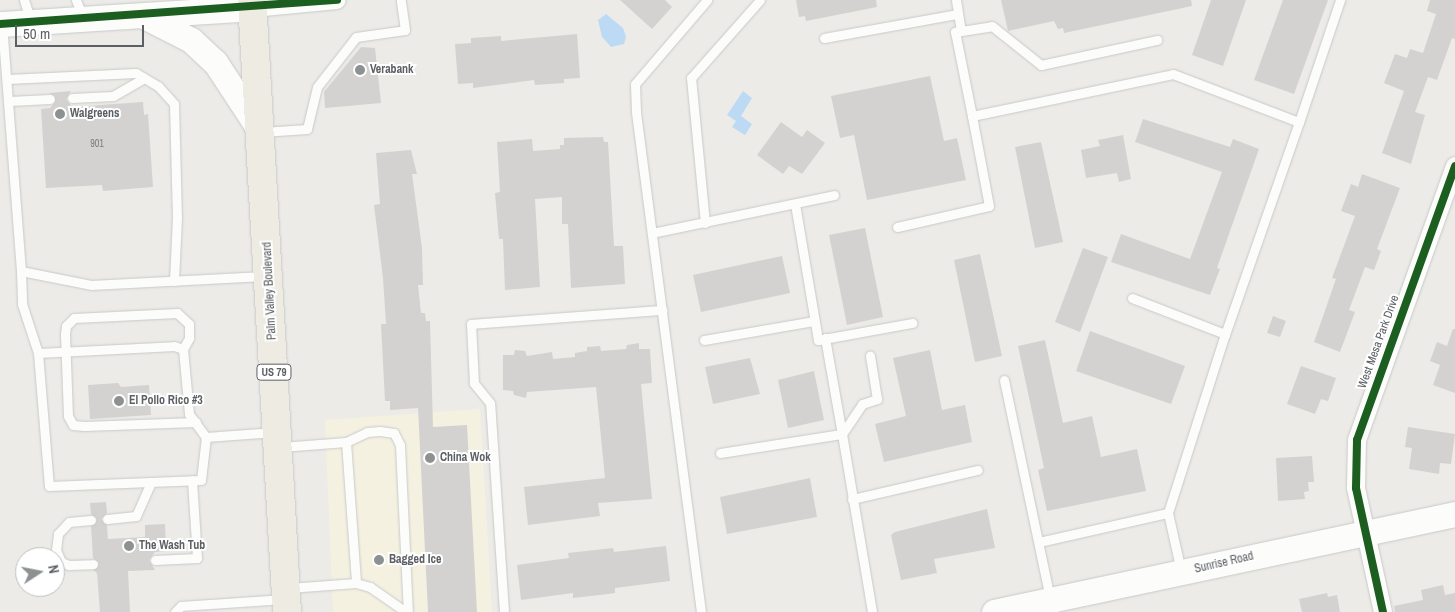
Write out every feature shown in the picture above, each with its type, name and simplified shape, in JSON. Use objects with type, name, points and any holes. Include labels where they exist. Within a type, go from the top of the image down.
[{"type":"highway","name":"Palm Valley Boulevard","points":[[253,4],[287,600]]},
{"type":"main road","points":[[1,24],[27,11],[253,4]]},
{"type":"main road","points":[[141,8],[191,40],[215,62],[261,132]]},
{"type":"main road","name":"Sunrise Road","points":[[994,612],[1366,531],[1455,514]]},
{"type":"street","points":[[253,4],[337,0]]},
{"type":"street","name":"West Mesa Park Drive","points":[[1383,612],[1356,488],[1357,440],[1455,166]]},
{"type":"lane","points":[[261,132],[307,129],[317,87],[356,37],[405,30],[401,0]]},
{"type":"lane","points":[[698,612],[635,84],[707,0]]},
{"type":"lane","points":[[705,223],[691,78],[760,0]]},
{"type":"lane","points":[[956,0],[961,31]]},
{"type":"lane","points":[[1181,572],[1168,513],[1225,334],[1340,0]]},
{"type":"lane","points":[[824,38],[958,14]]},
{"type":"lane","points":[[1,24],[9,101],[22,304],[38,353],[49,486],[201,480],[206,437],[196,422],[189,414],[183,349],[189,338],[189,324],[176,312],[74,318],[66,326],[68,416],[73,425],[196,422]]},
{"type":"lane","points":[[897,227],[989,206],[955,32],[992,26],[1041,65],[1158,40]]},
{"type":"lane","points":[[7,79],[105,72],[136,73],[158,86],[174,104],[178,217],[174,281]]},
{"type":"lane","points":[[972,116],[1173,74],[1299,122]]},
{"type":"lane","points":[[72,98],[113,96],[144,78]]},
{"type":"lane","points":[[9,101],[50,99]]},
{"type":"lane","points":[[652,232],[705,223],[834,195]]},
{"type":"lane","points":[[795,204],[818,340],[912,323]]},
{"type":"lane","points":[[21,271],[91,285],[269,276]]},
{"type":"lane","points":[[1132,298],[1225,334]]},
{"type":"lane","points":[[504,612],[490,403],[474,383],[471,324],[662,310]]},
{"type":"lane","points":[[704,340],[814,321]]},
{"type":"lane","points":[[824,338],[872,612]]},
{"type":"lane","points":[[38,353],[174,346],[183,349]]},
{"type":"lane","points":[[720,453],[842,434],[862,404],[877,399],[870,356]]},
{"type":"lane","points":[[1004,380],[1050,601]]},
{"type":"lane","points":[[206,437],[346,442],[367,432],[394,433],[400,445],[407,612]]},
{"type":"lane","points":[[346,442],[356,583]]},
{"type":"lane","points":[[852,499],[978,470]]},
{"type":"lane","points":[[155,560],[197,558],[192,480]]},
{"type":"lane","points":[[107,519],[136,516],[151,482]]},
{"type":"lane","points":[[1039,542],[1168,513]]},
{"type":"lane","points":[[91,520],[69,522],[58,534],[56,550],[61,562],[70,565],[93,564]]},
{"type":"lane","points":[[175,612],[181,606],[211,608],[287,600],[356,583],[370,587],[407,612]]},
{"type":"shaded area","points":[[480,409],[492,612],[333,612],[325,420]]},
{"type":"water","points":[[606,14],[623,28],[626,37],[624,44],[611,47],[602,37],[598,20]]},
{"type":"water","points":[[743,91],[752,98],[741,116],[752,124],[745,135],[732,127],[736,121],[727,115]]},
{"type":"building","points":[[620,0],[665,0],[672,7],[652,29]]},
{"type":"building","points":[[796,0],[876,0],[877,7],[806,21],[805,16],[799,17]]},
{"type":"building","points":[[1001,0],[1191,0],[1192,6],[1064,33],[1063,28],[1058,29],[1054,21],[1008,31]]},
{"type":"building","points":[[1211,0],[1246,0],[1223,66],[1192,55]]},
{"type":"building","points":[[1283,0],[1328,0],[1294,94],[1254,80]]},
{"type":"building","points":[[1430,0],[1455,0],[1455,39],[1452,38],[1437,80],[1428,77],[1415,112],[1425,115],[1411,164],[1382,153],[1404,91],[1384,83],[1395,54],[1407,58],[1410,49],[1423,53],[1436,14],[1427,11]]},
{"type":"building","points":[[577,34],[580,78],[564,79],[564,83],[535,85],[534,80],[473,88],[473,83],[458,84],[455,44],[471,43],[471,38],[501,36],[501,41]]},
{"type":"building","name":"Verabank","points":[[361,47],[375,48],[381,103],[325,108],[324,92]]},
{"type":"building","points":[[930,76],[944,141],[957,138],[966,180],[867,200],[854,135],[840,138],[831,96]]},
{"type":"building","name":"Walgreens","points":[[71,91],[66,99],[72,107],[143,102],[144,115],[148,114],[153,187],[103,191],[102,185],[46,188],[41,109],[50,108],[55,102],[55,96],[49,93]]},
{"type":"building","points":[[1143,119],[1230,147],[1233,139],[1259,149],[1217,268],[1220,269],[1210,295],[1111,262],[1121,234],[1190,259],[1222,172],[1135,142]]},
{"type":"building","points":[[781,122],[802,137],[807,130],[825,143],[802,174],[789,166],[783,174],[757,155]]},
{"type":"building","points":[[1123,135],[1131,179],[1119,182],[1117,173],[1086,178],[1081,150],[1100,146],[1098,140]]},
{"type":"building","points":[[603,137],[604,142],[608,142],[614,246],[623,246],[625,284],[571,288],[568,224],[562,224],[562,197],[535,199],[540,287],[505,290],[503,239],[499,239],[495,193],[500,192],[497,142],[532,139],[533,151],[560,149],[560,145],[564,145],[564,138]]},
{"type":"building","points":[[1041,142],[1063,242],[1035,248],[1015,147]]},
{"type":"building","points":[[411,150],[417,174],[412,174],[422,248],[423,285],[418,285],[421,313],[425,313],[426,321],[430,321],[433,427],[467,425],[477,612],[428,612],[418,408],[390,410],[390,401],[385,401],[381,324],[386,324],[383,278],[374,205],[380,204],[376,153]]},
{"type":"building","points":[[1362,174],[1400,188],[1377,249],[1381,251],[1374,270],[1365,267],[1349,310],[1355,312],[1340,352],[1314,342],[1336,279],[1332,278],[1355,216],[1341,211],[1351,184],[1358,187]]},
{"type":"building","points":[[865,228],[883,317],[847,325],[829,235]]},
{"type":"building","points":[[1083,248],[1108,257],[1080,332],[1055,322]]},
{"type":"building","points":[[980,254],[1002,356],[975,362],[954,260]]},
{"type":"building","points":[[782,256],[790,293],[701,312],[693,275]]},
{"type":"building","points":[[1273,316],[1286,321],[1280,337],[1267,333]]},
{"type":"building","points":[[1453,329],[1455,329],[1455,393],[1433,385],[1440,365],[1430,361],[1437,342],[1447,346]]},
{"type":"building","points":[[1090,331],[1185,366],[1171,404],[1076,371]]},
{"type":"building","points":[[1045,340],[1063,423],[1092,416],[1101,457],[1137,449],[1146,491],[1047,511],[1038,470],[1044,468],[1018,346]]},
{"type":"building","points":[[639,343],[639,349],[650,349],[652,383],[641,384],[652,499],[598,503],[600,516],[528,525],[524,487],[605,478],[596,387],[527,392],[526,398],[514,395],[513,391],[503,390],[503,355],[514,355],[515,350],[525,351],[527,356],[552,352],[553,359],[575,357],[575,353],[587,351],[587,347],[600,346],[601,351],[626,349],[627,345]]},
{"type":"building","points":[[930,350],[942,410],[965,405],[972,442],[884,462],[875,424],[906,416],[893,358]]},
{"type":"building","points":[[750,358],[760,394],[713,404],[705,367]]},
{"type":"building","points":[[1301,366],[1336,378],[1328,401],[1321,399],[1315,414],[1287,404]]},
{"type":"building","points":[[814,371],[824,420],[788,428],[778,380]]},
{"type":"building","name":"El Pollo Rico #3","points":[[118,383],[121,387],[149,385],[151,415],[90,419],[88,385]]},
{"type":"building","points":[[1408,427],[1455,434],[1451,464],[1440,463],[1439,474],[1409,469],[1412,448],[1405,447]]},
{"type":"building","points":[[1312,456],[1314,482],[1308,482],[1309,491],[1304,492],[1305,499],[1278,501],[1276,458]]},
{"type":"building","points":[[810,478],[817,517],[727,534],[720,497]]},
{"type":"building","points":[[106,502],[107,513],[101,519],[107,525],[108,539],[145,537],[145,525],[165,524],[166,551],[155,552],[149,560],[155,570],[128,571],[130,612],[100,612],[97,573],[93,570],[99,563],[93,558],[91,526],[97,520],[91,514],[90,503]]},
{"type":"building","points":[[987,509],[995,548],[934,559],[937,573],[901,580],[891,535],[895,532]]},
{"type":"building","points":[[666,546],[670,581],[615,588],[615,593],[608,594],[573,598],[573,593],[521,600],[517,565],[569,558],[568,553],[613,548],[614,552]]},
{"type":"building","points":[[1443,585],[1445,595],[1455,593],[1455,612],[1395,612],[1394,606],[1423,600],[1421,590]]},
{"type":"building","points":[[1327,593],[1328,597],[1337,595],[1340,612],[1302,612],[1299,599]]},
{"type":"cycle path","points":[[0,24],[337,0]]},
{"type":"cycle path","points":[[1383,612],[1356,488],[1357,440],[1455,166]]},
{"type":"place","name":"Verabank","points":[[360,70]]},
{"type":"place","name":"Walgreens","points":[[60,114]]},
{"type":"place","name":"El Pollo Rico #3","points":[[119,401]]},
{"type":"place","name":"China Wok","points":[[430,458]]},
{"type":"place","name":"The Wash Tub","points":[[129,546]]},
{"type":"place","name":"Bagged Ice","points":[[379,560]]}]
